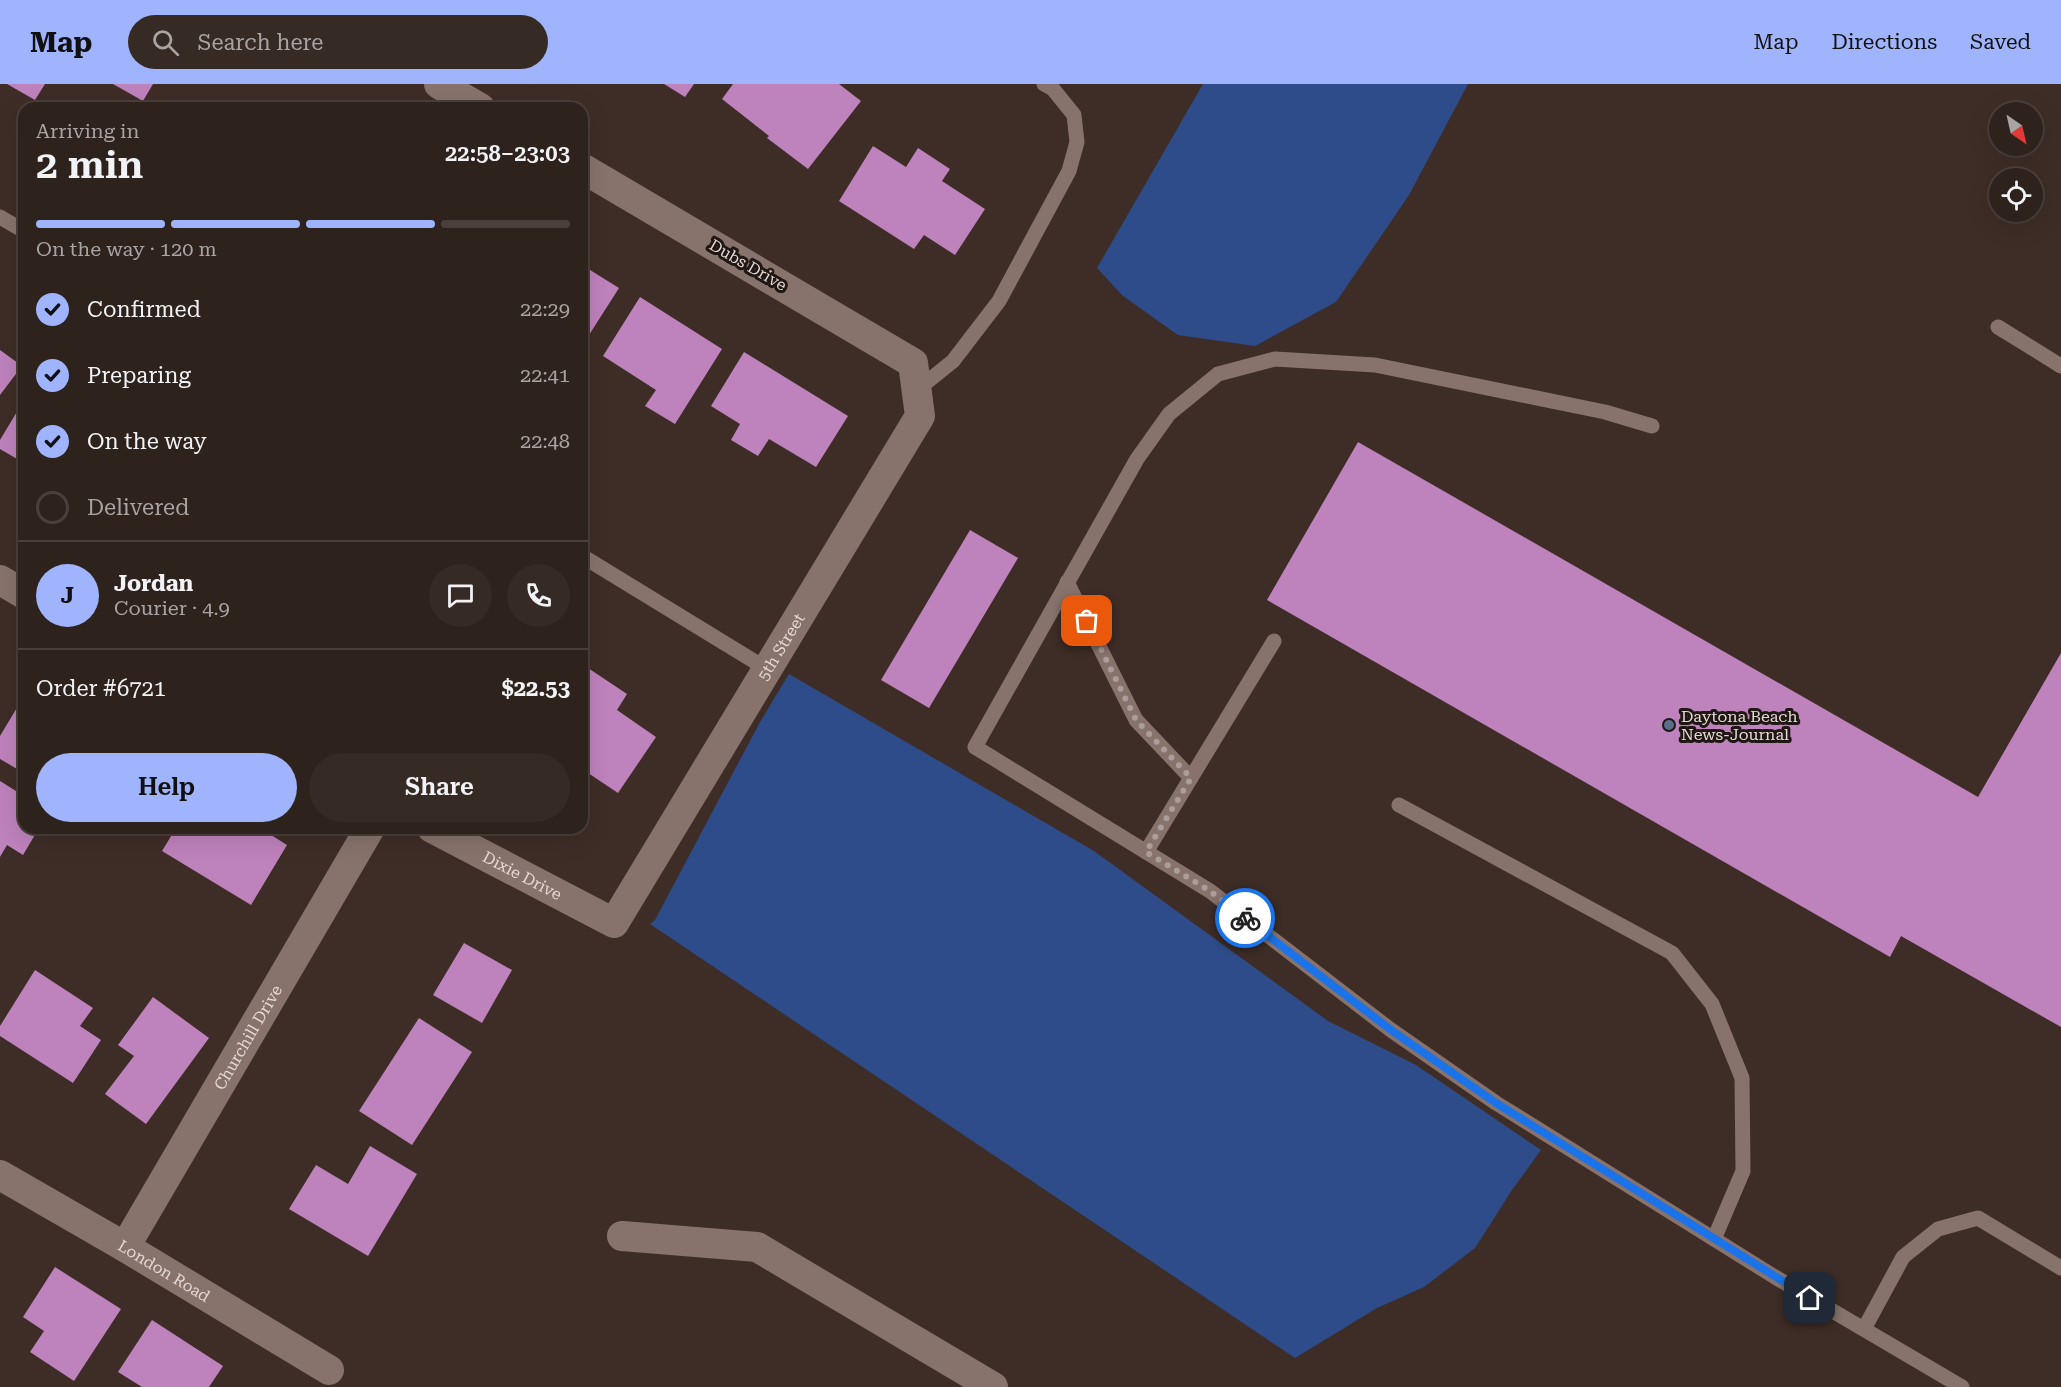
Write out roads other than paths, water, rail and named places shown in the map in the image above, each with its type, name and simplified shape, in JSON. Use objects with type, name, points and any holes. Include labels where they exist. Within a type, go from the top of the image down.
[{"type":"street","points":[[440,84],[470,102]]},
{"type":"street","name":"Dubs Drive","points":[[588,172],[915,376]]},
{"type":"street","name":"5th Street","points":[[614,923],[920,416],[915,376]]},
{"type":"street","points":[[0,580],[18,590]]},
{"type":"street","name":"Churchill Drive","points":[[125,1247],[366,834]]},
{"type":"street","name":"Dixie Drive","points":[[443,834],[614,923]]},
{"type":"street","name":"London Road","points":[[0,1175],[125,1247],[328,1370]]},
{"type":"street","points":[[622,1236],[757,1247],[993,1387]]},
{"type":"lane","points":[[915,376],[953,361],[999,301],[1069,171],[1077,142],[1074,115],[1053,89],[1044,84]]},
{"type":"lane","points":[[0,217],[18,228]]},
{"type":"lane","points":[[1998,327],[2061,366]]},
{"type":"lane","points":[[1652,426],[1605,412],[1374,365],[1275,359],[1218,374],[1169,414],[1137,459],[975,747],[1210,891],[1391,1030],[1496,1103],[1714,1239],[1962,1387]]},
{"type":"lane","points":[[588,560],[767,669]]},
{"type":"lane","points":[[1067,582],[1136,720],[1191,778]]},
{"type":"lane","points":[[1146,852],[1274,641]]},
{"type":"lane","points":[[1399,805],[1672,952],[1712,1004],[1743,1078],[1743,1171],[1714,1239]]},
{"type":"lane","points":[[1864,1329],[1903,1257],[1938,1229],[1978,1218],[2061,1268]]},
{"type":"water","points":[[1203,84],[1468,84],[1409,195],[1336,302],[1255,346],[1178,335],[1123,296],[1097,268]]},
{"type":"water","points":[[789,674],[1094,851],[1328,1021],[1416,1065],[1541,1150],[1475,1248],[1424,1287],[1377,1308],[1295,1358],[650,924],[655,920],[760,722]]},
{"type":"place","name":"Daytona Beach News-Journal","points":[[1669,725]]}]
